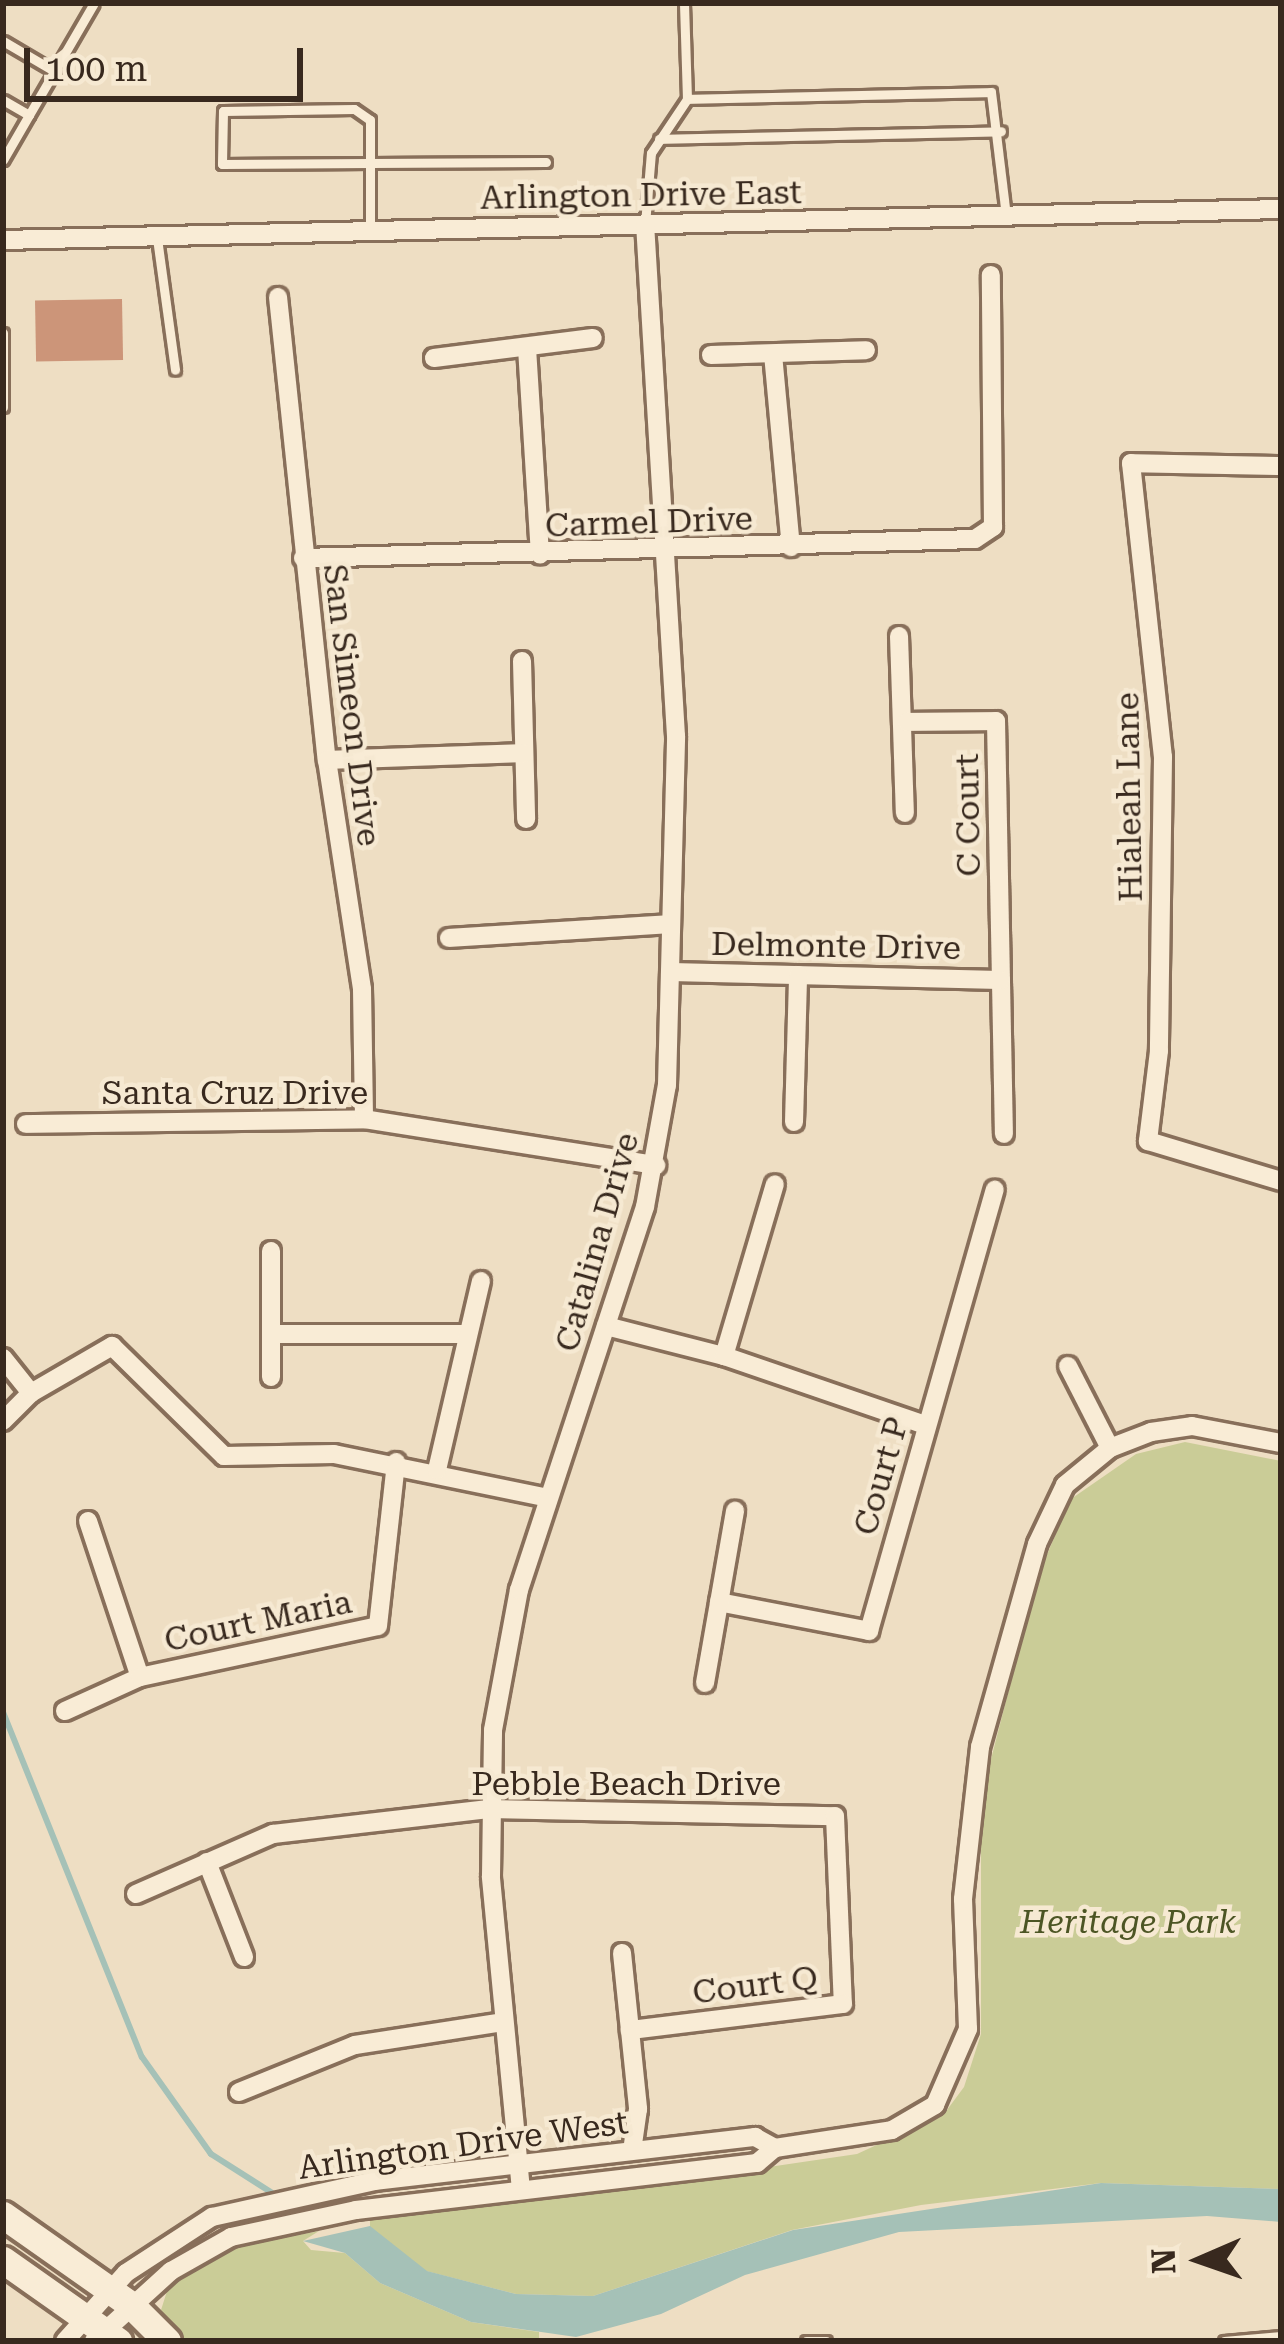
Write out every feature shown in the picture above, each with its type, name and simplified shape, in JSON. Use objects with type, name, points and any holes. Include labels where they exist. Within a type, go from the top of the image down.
[{"type":"main road","points":[[3,2216],[121,2297],[166,2341]]},
{"type":"main road","points":[[3,2260],[101,2332]]},
{"type":"street","name":"Arlington Drive East","points":[[3,240],[1281,209]]},
{"type":"street","name":"Catalina Drive","points":[[521,2190],[489,1809],[503,1659],[549,1498],[656,1165],[670,972],[676,736],[645,224]]},
{"type":"street","name":"Carmel Drive","points":[[303,558],[666,552],[975,539],[994,526],[991,275]]},
{"type":"street","name":"San Simeon Drive","points":[[278,297],[327,760],[362,989],[364,1119]]},
{"type":"street","points":[[434,358],[593,338]]},
{"type":"street","points":[[527,348],[541,555]]},
{"type":"street","points":[[711,355],[866,350]]},
{"type":"street","points":[[772,354],[791,547]]},
{"type":"street","name":"Hialeah Lane","points":[[1281,466],[1131,464],[1163,757],[1159,1051],[1148,1141],[1281,1181]]},
{"type":"street","points":[[899,637],[907,722],[905,813]]},
{"type":"street","points":[[523,661],[526,819]]},
{"type":"street","name":"C Court","points":[[907,722],[996,721],[1004,1134]]},
{"type":"street","points":[[327,760],[524,753]]},
{"type":"street","points":[[449,938],[671,923]]},
{"type":"street","name":"Delmonte Drive","points":[[670,972],[1000,980]]},
{"type":"street","points":[[794,1122],[798,975]]},
{"type":"street","name":"Santa Cruz Drive","points":[[26,1124],[364,1119],[656,1165]]},
{"type":"street","points":[[724,1356],[775,1184]]},
{"type":"street","name":"Court P","points":[[719,1602],[869,1631],[995,1190]]},
{"type":"street","points":[[271,1251],[272,1377]]},
{"type":"street","points":[[436,1470],[481,1281]]},
{"type":"street","points":[[605,1326],[724,1356],[926,1425]]},
{"type":"street","points":[[271,1334],[468,1334]]},
{"type":"street","points":[[3,1421],[31,1394],[112,1346],[224,1456],[334,1454],[396,1462],[549,1498]]},
{"type":"street","points":[[3,1358],[31,1394]]},
{"type":"street","points":[[1068,1366],[1110,1448]]},
{"type":"street","name":"Arlington Drive West","points":[[121,2297],[205,2249],[272,2228],[356,2210],[757,2163],[775,2148],[892,2129],[935,2105],[961,2059],[968,2029],[964,1864],[980,1748],[1042,1531],[1065,1485],[1110,1448],[1192,1426],[1281,1443]]},
{"type":"street","name":"Court Maria","points":[[64,1711],[140,1677],[379,1626],[396,1462]]},
{"type":"street","points":[[705,1683],[734,1511]]},
{"type":"street","points":[[88,1522],[140,1677]]},
{"type":"street","name":"Pebble Beach Drive","points":[[136,1894],[273,1834],[489,1809],[836,1816]]},
{"type":"street","name":"Court Q","points":[[630,2030],[843,2004],[836,1816]]},
{"type":"street","points":[[207,1862],[244,1957]]},
{"type":"street","points":[[622,1953],[638,2109],[632,2151]]},
{"type":"street","points":[[239,2092],[355,2045],[504,2023]]},
{"type":"street","name":"Arlington Drive West","points":[[121,2297],[197,2223],[244,2209],[329,2190],[632,2151],[754,2137],[775,2148]]},
{"type":"street","points":[[65,2341],[101,2332],[121,2297]]},
{"type":"lane","points":[[3,160],[94,3]]},
{"type":"lane","points":[[645,224],[651,153],[687,99],[684,3]]},
{"type":"lane","points":[[3,41],[54,71]]},
{"type":"lane","points":[[687,99],[991,92],[1001,131],[1006,217]]},
{"type":"lane","points":[[3,100],[28,115]]},
{"type":"lane","points":[[370,231],[370,163],[370,120],[354,109],[223,110],[222,164],[370,163],[546,162]]},
{"type":"lane","points":[[659,139],[1001,131]]},
{"type":"lane","points":[[157,238],[175,370]]},
{"type":"lane","points":[[3,333],[3,407]]},
{"type":"lane","points":[[1223,2341],[1281,2336]]},
{"type":"lane","points":[[806,2341],[826,2341]]},
{"type":"green space","name":"Heritage Park","points":[[1185,1442],[1281,1461],[1281,2189],[1101,2183],[921,2205],[792,2230],[593,2296],[516,2294],[426,2271],[370,2233],[370,2212],[632,2187],[857,2154],[944,2114],[964,2087],[981,2034],[981,1798],[1039,1573],[1071,1499],[1136,1454]]},
{"type":"green space","points":[[319,2231],[303,2241],[311,2250],[345,2253],[380,2283],[471,2322],[539,2332],[539,2341],[184,2341],[161,2310],[168,2288],[229,2248]]},
{"type":"water","points":[[1101,2183],[1281,2189],[1281,2222],[1207,2216],[899,2232],[745,2275],[661,2314],[576,2337],[471,2322],[380,2283],[345,2253],[303,2241],[370,2226],[427,2271],[516,2294],[593,2296],[793,2230]]},
{"type":"building","points":[[122,299],[123,360],[36,362],[35,301]]},
{"type":"waterway","points":[[3,1712],[142,2057],[211,2154],[280,2198]]}]
